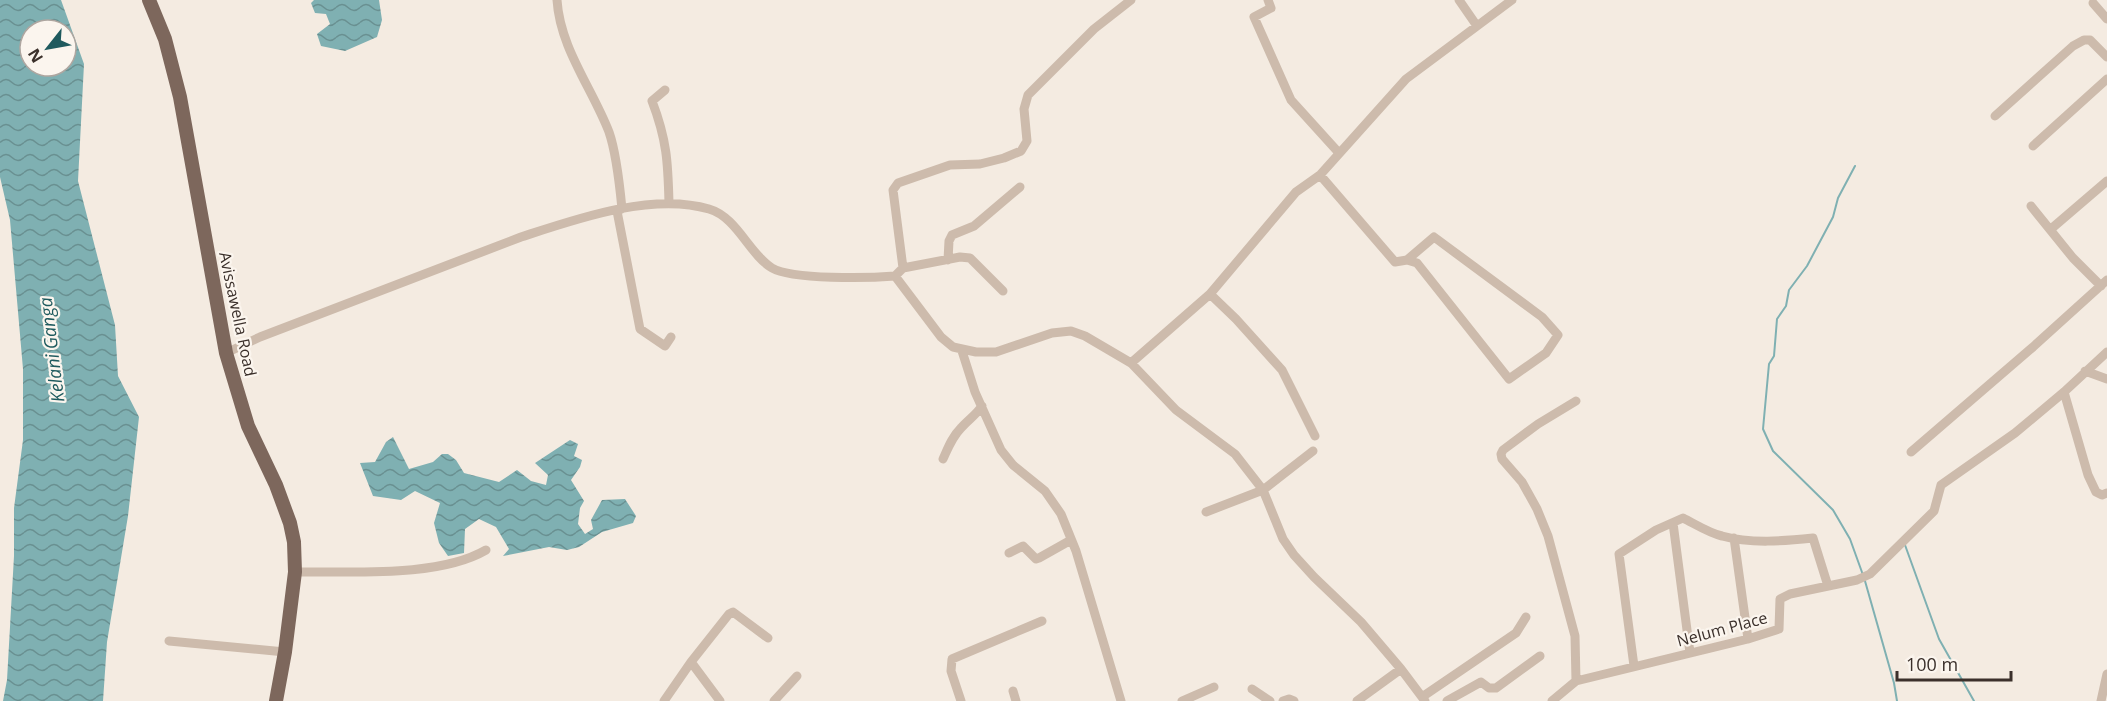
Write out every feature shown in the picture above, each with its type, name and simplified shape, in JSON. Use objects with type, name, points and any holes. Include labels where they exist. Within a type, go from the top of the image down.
[{"type":"main road","name":"Avissawella Road","points":[[149,0],[165,39],[180,97],[226,353],[248,426],[276,485],[290,523],[294,542],[295,572],[276,701]]},
{"type":"street","points":[[557,0],[558,16],[575,63],[609,133],[621,193],[620,210],[640,329],[665,346],[671,337]]},
{"type":"street","points":[[903,268],[893,190],[898,183],[950,165],[980,164],[1021,151],[1027,141],[1024,109],[1028,95],[1094,29],[1131,0]]},
{"type":"street","points":[[1268,0],[1271,8],[1254,17],[1291,100],[1339,153]]},
{"type":"street","points":[[1460,0],[1477,26]]},
{"type":"street","points":[[1131,363],[1210,294],[1296,192],[1320,175],[1406,79],[1512,0]]},
{"type":"street","points":[[2093,3],[2107,19]]},
{"type":"street","points":[[1995,116],[2073,46],[2084,40],[2090,40],[2107,57]]},
{"type":"street","points":[[2033,146],[2107,79]]},
{"type":"street","points":[[665,90],[652,101],[662,127],[668,156],[669,203]]},
{"type":"street","points":[[1320,175],[1395,262],[1407,260],[1417,263],[1509,380],[1546,353],[1558,335],[1542,317],[1434,237],[1407,260]]},
{"type":"street","points":[[2051,229],[2107,181]]},
{"type":"street","points":[[948,260],[952,235],[974,226],[1020,187]]},
{"type":"street","points":[[226,353],[260,337],[521,237],[564,223],[620,210],[669,203],[711,209],[726,218],[773,268],[793,274],[852,277],[895,276],[903,268],[960,257],[970,258],[1003,291]]},
{"type":"street","points":[[1911,452],[2104,283],[2073,258],[2031,206]]},
{"type":"street","points":[[895,276],[941,337],[962,351],[996,352],[1052,333],[1071,331],[1085,336],[1131,363],[1176,410],[1235,454],[1263,490],[1283,539],[1294,555],[1361,622],[1424,699],[1516,633],[1526,617]]},
{"type":"street","points":[[1210,294],[1282,370],[1315,436]]},
{"type":"street","points":[[962,351],[967,372],[1001,450],[1013,465],[1045,491],[1061,514],[1121,701]]},
{"type":"street","name":"Nelum Place","points":[[1552,701],[1576,681],[1748,639],[1779,629],[1780,599],[1790,594],[1857,580],[1870,574],[1934,511],[1941,485],[2015,433],[2107,352]]},
{"type":"street","points":[[2085,371],[2107,379]]},
{"type":"street","points":[[2064,392],[2088,475],[2096,492],[2102,495],[2107,492]]},
{"type":"street","points":[[1576,401],[1538,424],[1503,450],[1501,454],[1522,482],[1537,508],[1548,536],[1575,636],[1576,681]]},
{"type":"street","points":[[943,459],[960,428],[977,414],[982,406]]},
{"type":"street","points":[[1206,512],[1263,490],[1313,451]]},
{"type":"street","points":[[1634,666],[1619,554],[1656,530],[1683,518],[1720,536],[1781,541],[1813,538],[1828,586]]},
{"type":"street","points":[[1673,523],[1690,652]]},
{"type":"street","points":[[1734,538],[1748,639]]},
{"type":"street","points":[[1009,553],[1023,546],[1033,556],[1039,558],[1071,540]]},
{"type":"street","points":[[295,572],[428,568],[473,557],[486,550]]},
{"type":"street","points":[[664,701],[691,662],[733,612],[768,638]]},
{"type":"street","points":[[962,701],[951,671],[952,659],[1042,621]]},
{"type":"street","points":[[169,640],[285,652]]},
{"type":"street","points":[[1447,701],[1481,682],[1489,688],[1496,688],[1540,656]]},
{"type":"street","points":[[691,662],[720,701]]},
{"type":"street","points":[[1357,701],[1401,669]]},
{"type":"street","points":[[2101,701],[2107,674]]},
{"type":"street","points":[[774,701],[797,676]]},
{"type":"street","points":[[1182,701],[1214,687]]},
{"type":"street","points":[[1252,689],[1270,701]]},
{"type":"street","points":[[1283,701],[1289,699],[1294,701]]},
{"type":"water","name":"Kelani Ganga","points":[[0,0],[61,0],[67,18],[18,18],[18,78],[78,78],[78,47],[84,64],[78,181],[115,325],[118,376],[139,417],[128,516],[107,642],[103,701],[3,701],[7,680],[14,556],[14,508],[23,440],[23,369],[10,220],[0,177]]},
{"type":"water","points":[[314,0],[379,0],[382,20],[377,37],[345,51],[321,46],[317,34],[330,24],[326,14],[315,13],[311,3]]},
{"type":"water","points":[[393,437],[409,469],[433,462],[442,454],[448,454],[456,460],[464,473],[499,482],[517,470],[531,481],[546,485],[548,475],[535,463],[570,440],[578,444],[574,456],[582,460],[571,480],[584,501],[580,508],[578,524],[585,534],[593,529],[591,520],[602,500],[625,499],[636,516],[633,523],[602,532],[579,547],[567,550],[549,547],[503,556],[509,549],[496,527],[479,519],[465,529],[464,553],[448,556],[439,543],[434,523],[440,503],[415,491],[401,500],[373,496],[360,463],[375,462],[386,442]]},
{"type":"waterway","points":[[1855,166],[1838,198],[1833,217],[1807,266],[1789,290],[1786,306],[1777,319],[1774,356],[1769,364],[1763,429],[1773,451],[1833,510],[1850,539],[1863,575]]},
{"type":"waterway","points":[[1905,545],[1939,639],[1974,701]]},
{"type":"waterway","points":[[1865,581],[1897,701]]}]
